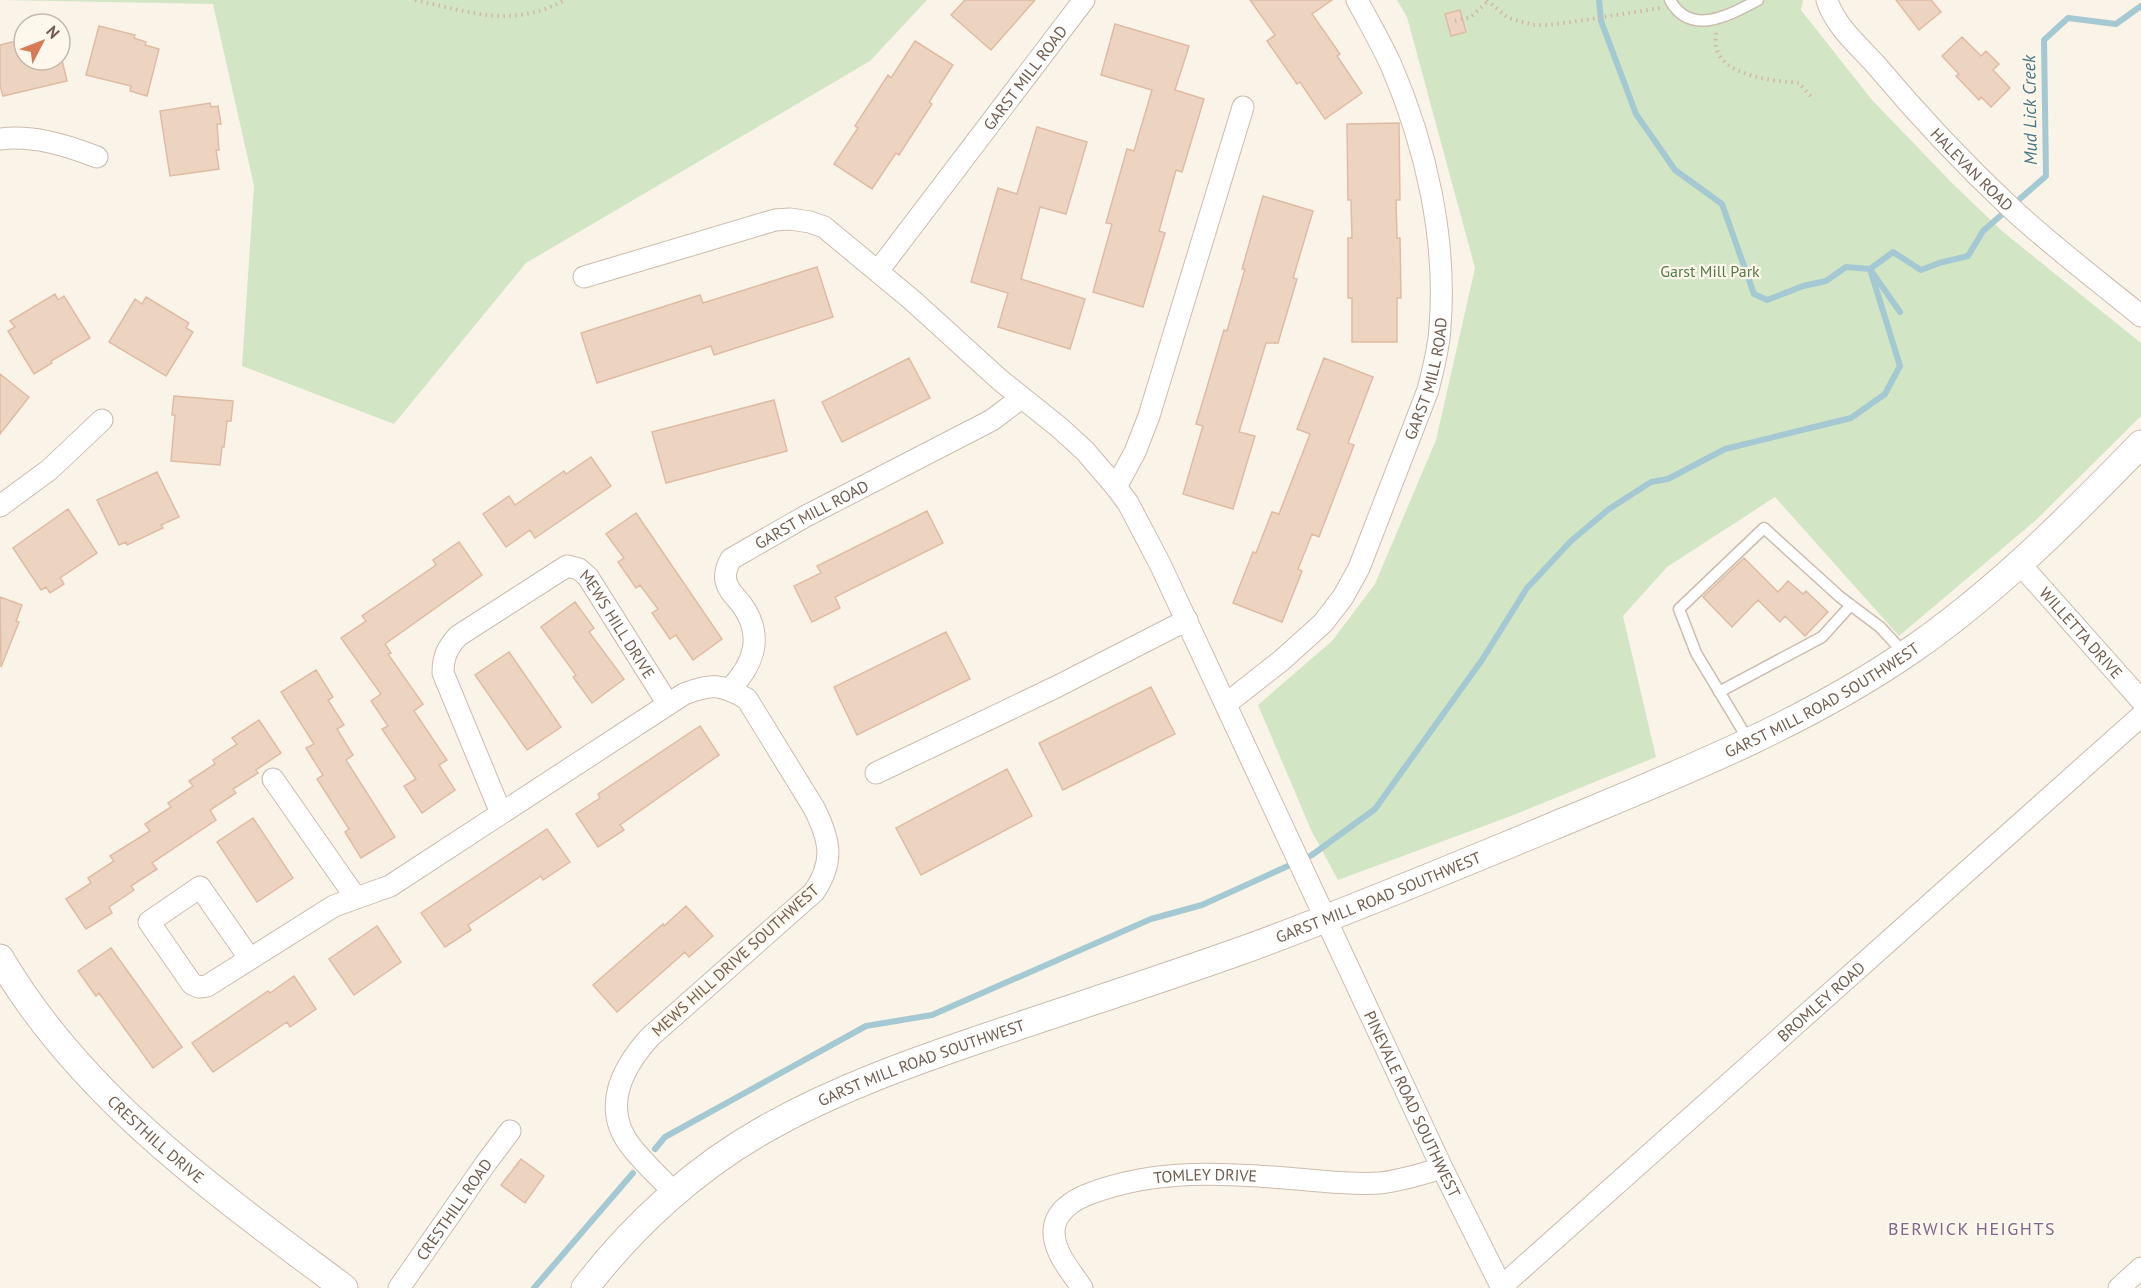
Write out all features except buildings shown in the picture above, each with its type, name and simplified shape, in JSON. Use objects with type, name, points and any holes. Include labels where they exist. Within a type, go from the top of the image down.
[{"type":"street","name":"GARST MILL ROAD","points":[[878,271],[1084,0]]},
{"type":"street","name":"GARST MILL ROAD","points":[[1226,704],[1315,631],[1343,597],[1364,557],[1428,390],[1436,360],[1442,290],[1437,225],[1429,182],[1409,112],[1391,66],[1357,0]]},
{"type":"street","name":"HALEVAN ROAD","points":[[1827,0],[1828,7],[1849,34],[1982,181],[2061,251],[2141,316]]},
{"type":"street","points":[[1116,487],[1135,452],[1149,416],[1243,107]]},
{"type":"street","points":[[0,139],[38,140],[68,146],[97,157]]},
{"type":"street","points":[[584,277],[775,220],[790,219],[824,227],[878,271],[1084,451],[1128,503],[1160,564],[1325,919]]},
{"type":"street","name":"GARST MILL ROAD","points":[[730,689],[742,676],[751,661],[755,640],[749,616],[729,589],[726,580],[726,569],[731,559],[806,516],[992,420],[1021,398]]},
{"type":"street","points":[[0,506],[49,470],[102,420]]},
{"type":"street","name":"GARST MILL ROAD SOUTHWEST","points":[[585,1288],[640,1225],[675,1193],[719,1159],[766,1128],[837,1093],[910,1063],[1253,946],[1325,919],[1653,785],[1771,732],[1849,690],[1905,654],[1962,612],[2020,564],[2057,530],[2141,444]]},
{"type":"street","name":"WILLETTA DRIVE","points":[[2020,564],[2141,700]]},
{"type":"street","name":"MEWS HILL DRIVE","points":[[501,813],[443,673],[443,660],[447,647],[458,636],[567,566],[579,569],[588,577],[668,704]]},
{"type":"street","points":[[876,773],[1056,687],[1186,620]]},
{"type":"street","points":[[250,959],[200,887],[149,922],[192,984],[199,987],[207,986],[250,959],[320,914],[334,906],[390,886],[684,694],[702,687],[730,689]]},
{"type":"street","name":"MEWS HILL DRIVE SOUTHWEST","points":[[675,1193],[631,1148],[622,1131],[617,1112],[617,1092],[621,1076],[634,1055],[650,1037],[814,891],[823,878],[828,861],[828,847],[823,825],[814,808],[747,699],[730,689]]},
{"type":"street","name":"BROMLEY ROAD","points":[[1501,1288],[2141,717]]},
{"type":"street","points":[[273,779],[356,898]]},
{"type":"street","name":"PINEVALE ROAD SOUTHWEST","points":[[1325,919],[1501,1288]]},
{"type":"street","name":"CRESTHILL DRIVE","points":[[0,958],[39,1017],[78,1064],[114,1102],[184,1166],[344,1288]]},
{"type":"street","name":"CRESTHILL ROAD","points":[[399,1288],[510,1131]]},
{"type":"street","name":"TOMLEY DRIVE","points":[[1082,1288],[1058,1250],[1054,1225],[1061,1212],[1074,1200],[1102,1189],[1143,1179],[1184,1174],[1380,1183],[1411,1178],[1442,1168]]},
{"type":"street","points":[[2119,1288],[2141,1268]]},
{"type":"lane","points":[[1671,2],[1685,15],[1700,21],[1716,20],[1758,0]]},
{"type":"lane","points":[[1749,742],[1696,653],[1679,609],[1764,528],[1851,605],[1880,627],[1905,654]]},
{"type":"lane","points":[[1719,692],[1822,637],[1851,605]]},
{"type":"path","points":[[415,0],[490,16],[513,17],[549,9],[565,0]]},
{"type":"path","points":[[1455,21],[1471,17],[1488,0],[1508,18],[1523,23],[1548,25],[1625,14],[1671,2]]},
{"type":"path","points":[[1716,20],[1716,47],[1721,58],[1752,76],[1799,83],[1813,99]]},
{"type":"green space","points":[[0,0],[927,0],[870,61],[526,263],[394,424],[242,366],[254,186],[213,4]]},
{"type":"green space","name":"Garst Mill Park","points":[[1397,0],[1803,0],[1801,10],[1872,100],[1952,183],[2002,231],[2141,343],[2141,416],[2035,521],[1899,636],[1775,497],[1667,567],[1623,616],[1656,757],[1511,816],[1338,880],[1312,832],[1258,705],[1332,641],[1375,584],[1436,440],[1475,268],[1407,17]]},
{"type":"waterway","points":[[655,1149],[665,1137],[866,1026],[932,1015],[1151,919],[1202,905],[1312,855],[1375,809],[1482,660],[1527,588],[1571,541],[1609,509],[1651,482],[1668,479],[1725,449],[1851,418],[1885,394],[1900,366],[1870,269],[1846,267],[1826,281],[1803,286],[1767,300],[1754,294],[1722,204],[1675,170],[1636,114],[1601,21],[1599,0]]},
{"type":"waterway","name":"Mud Lick Creek","points":[[1900,312],[1870,269],[1893,252],[1921,270],[1968,256],[1983,231],[2046,176],[2044,40],[2068,18],[2116,24],[2141,6]]},
{"type":"waterway","points":[[534,1288],[633,1173]]},
{"type":"district","name":"BERWICK HEIGHTS","points":[[1972,1229]]}]
